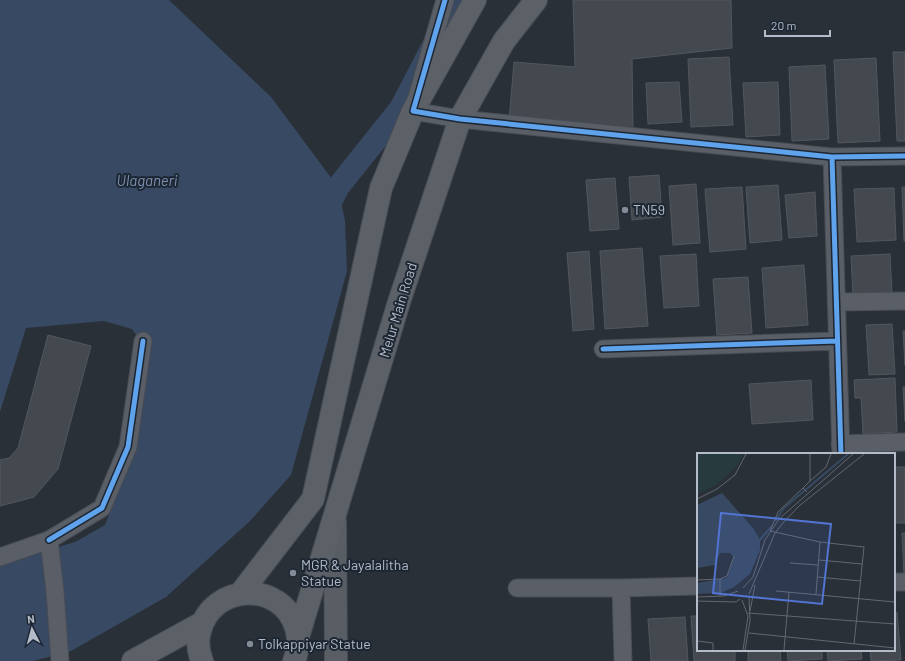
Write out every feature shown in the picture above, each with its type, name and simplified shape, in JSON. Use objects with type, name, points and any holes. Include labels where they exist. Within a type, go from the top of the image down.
[{"type":"main road","points":[[240,594],[313,499],[381,188],[413,111],[475,0]]},
{"type":"main road","name":"Melur Main Road","points":[[297,654],[335,517],[399,302],[460,119],[504,41],[536,0]]},
{"type":"main road","points":[[335,517],[336,661]]},
{"type":"main road","points":[[202,661],[198,639],[202,623],[211,609],[224,599],[240,594],[256,593],[272,599],[285,608],[294,622],[297,654]]},
{"type":"main road","points":[[133,661],[202,623]]},
{"type":"street","points":[[444,3],[413,111],[460,119],[832,157],[905,156]]},
{"type":"street","points":[[832,157],[840,449],[905,442]]},
{"type":"street","points":[[836,302],[905,301]]},
{"type":"street","points":[[0,557],[49,540],[102,508],[128,447],[143,341]]},
{"type":"street","points":[[602,349],[837,341]]},
{"type":"street","points":[[49,540],[55,592],[60,661]]},
{"type":"street","points":[[517,588],[697,586]]},
{"type":"street","points":[[620,588],[623,661]]},
{"type":"water","name":"Ulaganeri","points":[[0,0],[169,0],[271,97],[338,187],[345,221],[347,271],[291,475],[250,521],[166,597],[71,651],[33,661],[0,661],[0,564],[75,542],[105,525],[125,471],[148,351],[132,329],[104,321],[26,328],[0,412]]},
{"type":"building","points":[[573,0],[731,0],[732,48],[632,59],[633,130],[509,121],[514,62],[575,67]]},
{"type":"building","points":[[893,52],[905,52],[905,141],[897,141]]},
{"type":"building","points":[[729,57],[733,125],[691,127],[688,59]]},
{"type":"building","points":[[876,58],[880,141],[838,143],[834,60]]},
{"type":"building","points":[[825,65],[829,139],[792,141],[789,67]]},
{"type":"building","points":[[679,82],[682,122],[648,124],[646,83]]},
{"type":"building","points":[[778,82],[780,135],[746,137],[743,83]]},
{"type":"building","points":[[659,175],[662,217],[632,220],[629,177]]},
{"type":"building","points":[[615,178],[619,229],[590,231],[586,180]]},
{"type":"building","points":[[696,184],[700,243],[673,245],[669,186]]},
{"type":"building","points":[[778,185],[782,240],[750,243],[746,187]]},
{"type":"building","points":[[742,187],[746,249],[710,252],[705,189]]},
{"type":"building","points":[[902,187],[905,187],[905,241],[904,241]]},
{"type":"building","points":[[894,188],[896,240],[857,242],[854,189]]},
{"type":"building","points":[[815,192],[817,236],[789,238],[785,195]]},
{"type":"building","points":[[642,248],[648,326],[605,329],[600,251]]},
{"type":"building","points":[[589,251],[594,329],[573,331],[567,253]]},
{"type":"building","points":[[696,254],[699,306],[664,308],[660,256]]},
{"type":"building","points":[[890,254],[892,294],[853,295],[851,256]]},
{"type":"building","points":[[804,265],[808,325],[766,328],[762,268]]},
{"type":"building","points":[[748,277],[752,333],[717,335],[713,279]]},
{"type":"building","points":[[892,324],[895,374],[869,375],[866,325]]},
{"type":"building","points":[[903,331],[905,331],[905,365]]},
{"type":"building","points":[[48,335],[91,346],[58,469],[34,497],[0,506],[0,460],[9,458],[18,448]]},
{"type":"building","points":[[895,378],[897,432],[863,434],[861,398],[855,398],[854,380]]},
{"type":"building","points":[[811,380],[813,420],[752,424],[749,384]]},
{"type":"building","points":[[903,387],[905,387],[905,421]]},
{"type":"building","points":[[895,467],[905,467],[905,523],[895,523]]},
{"type":"building","points":[[902,533],[905,533],[905,575],[904,575]]},
{"type":"building","points":[[897,612],[901,660],[871,661],[870,651],[895,651],[895,613]]},
{"type":"building","points":[[691,616],[697,616],[697,651],[735,651],[735,661],[694,661]]},
{"type":"building","points":[[685,617],[688,661],[651,661],[648,619]]},
{"type":"building","points":[[748,651],[780,651],[781,661],[748,661]]},
{"type":"building","points":[[787,651],[822,651],[822,659],[788,661]]},
{"type":"building","points":[[827,651],[861,651],[862,659],[828,661]]},
{"type":"waterway","points":[[324,215],[338,187],[401,108],[457,0]]},
{"type":"cycle path","points":[[445,0],[413,111],[460,119],[832,157],[905,156]]},
{"type":"cycle path","points":[[832,157],[841,453]]},
{"type":"cycle path","points":[[49,540],[102,508],[128,447],[143,341]]},
{"type":"cycle path","points":[[603,349],[837,341]]},
{"type":"place","name":"TN59","points":[[625,210]]},
{"type":"place","name":"MGR & Jayalalitha Statue","points":[[293,573]]},
{"type":"place","name":"Tolkappiyar Statue","points":[[250,644]]}]
